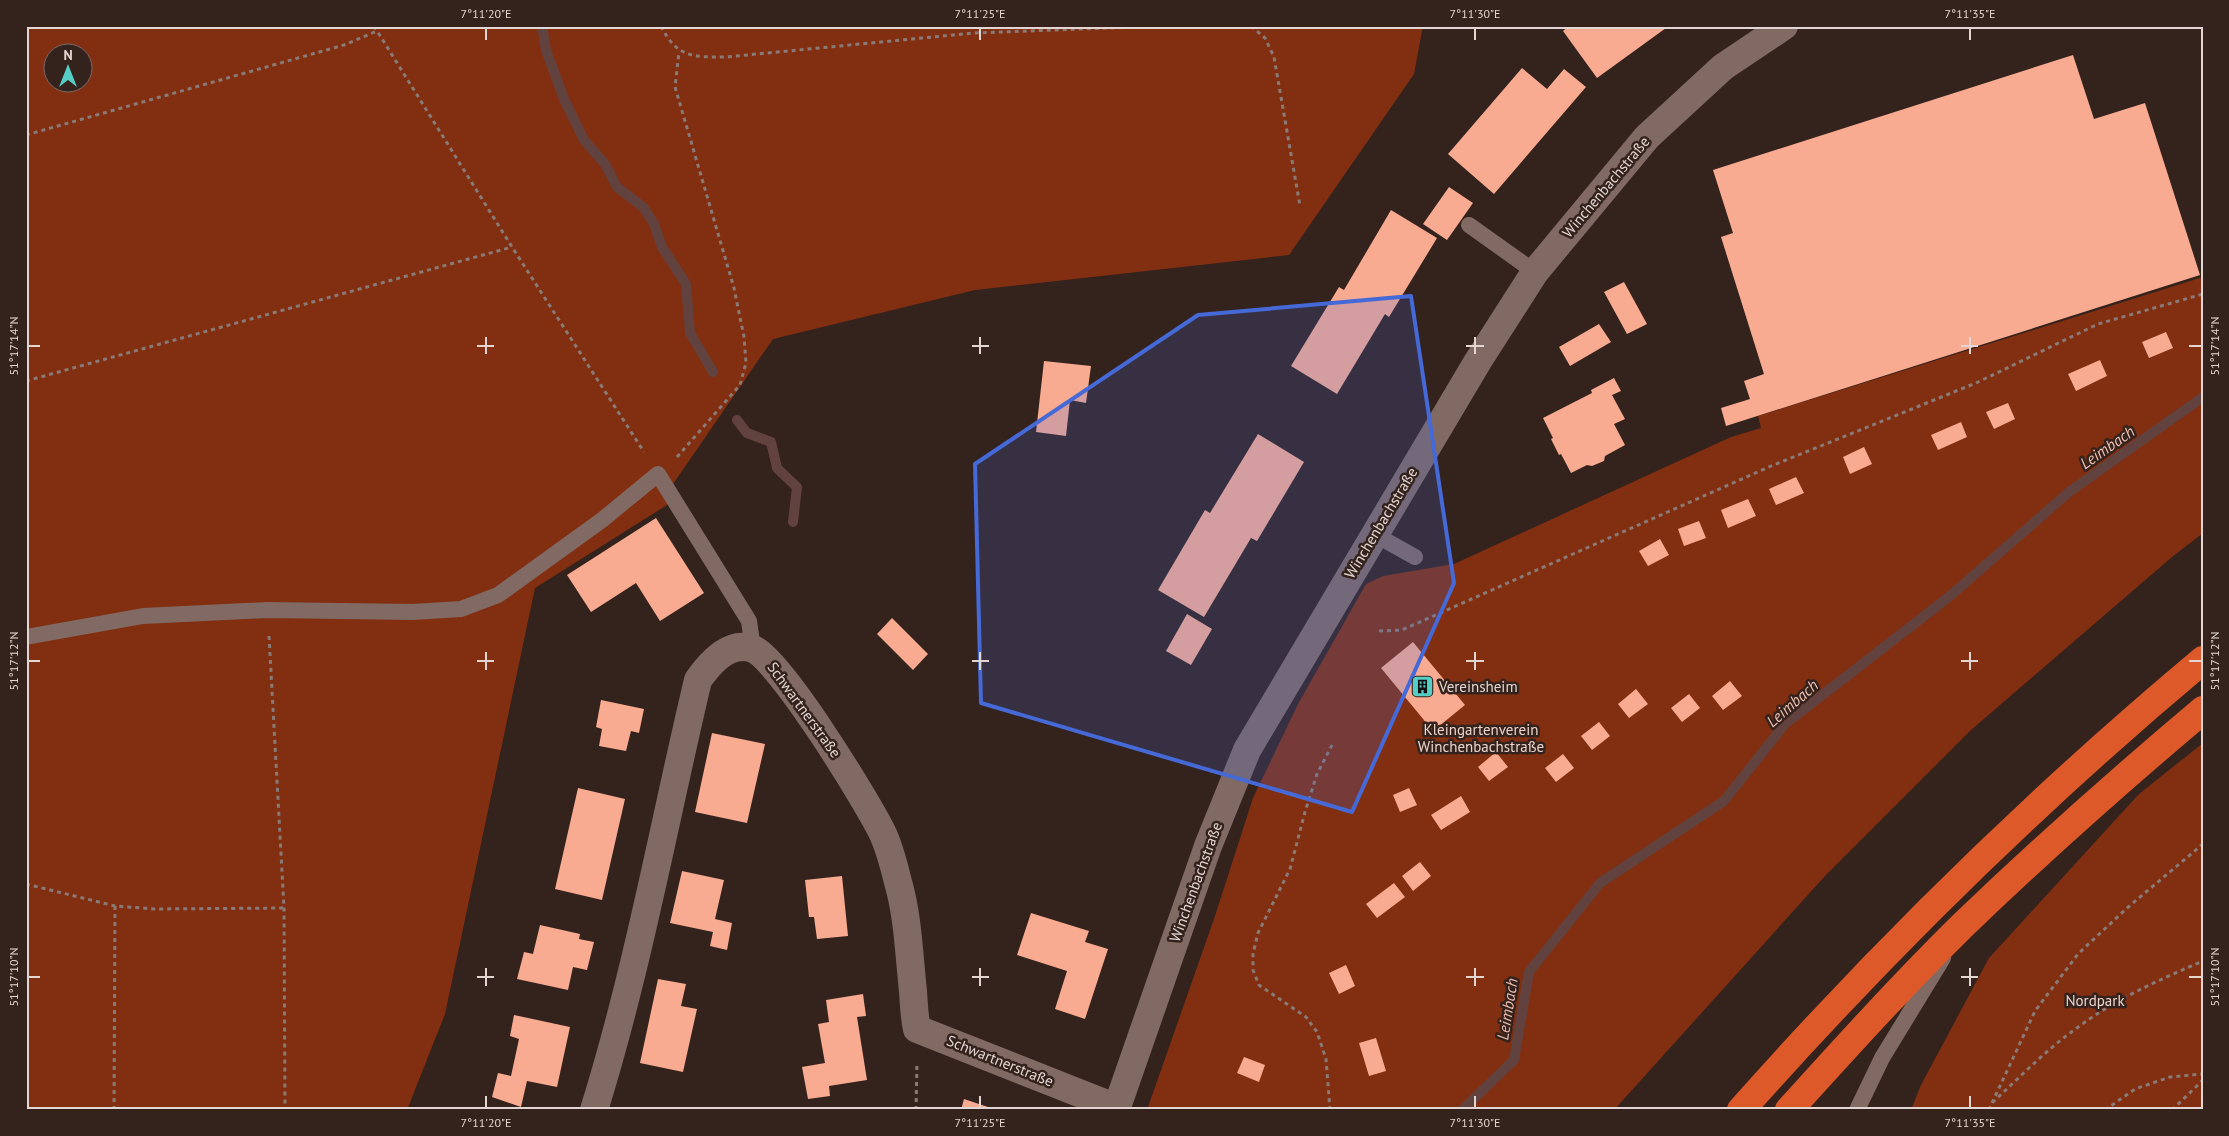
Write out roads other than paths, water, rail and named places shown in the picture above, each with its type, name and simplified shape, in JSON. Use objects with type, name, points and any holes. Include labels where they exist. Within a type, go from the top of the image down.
[{"type":"highway","points":[[1741,1110],[1790,1055],[1910,930],[2023,819],[2143,710],[2203,660]]},
{"type":"highway","points":[[1789,1110],[1877,1013],[1963,926],[2039,854],[2203,710]]},
{"type":"street","name":"Winchenbachstraße","points":[[1116,1109],[1208,846],[1247,750],[1478,360],[1535,272],[1647,137],[1723,67],[1784,26]]},
{"type":"street","points":[[594,1110],[611,1055],[634,966],[698,680],[710,663],[726,652],[738,647],[753,648]]},
{"type":"street","name":"Schwartnerstraße","points":[[753,648],[765,656],[810,717],[844,766],[884,835],[899,884],[917,1028],[1116,1109]]},
{"type":"lane","points":[[1469,225],[1535,272]]},
{"type":"lane","points":[[26,637],[143,616],[268,610],[413,612],[461,609],[498,594],[602,520],[658,474],[749,621],[753,648]]},
{"type":"lane","points":[[1374,534],[1415,557]]},
{"type":"lane","points":[[1857,1110],[1882,1058],[1963,926]]},
{"type":"waterway","points":[[542,26],[546,50],[564,99],[584,140],[605,164],[617,187],[644,208],[654,224],[662,247],[686,284],[690,333],[713,372]]},
{"type":"waterway","name":"Leimbach","points":[[1462,1110],[1514,1060],[1529,972],[1600,883],[1724,801],[1785,724],[1950,596],[2069,492],[2203,397]]},
{"type":"waterway","points":[[737,420],[747,433],[771,442],[777,468],[797,487],[793,522]]},
{"type":"place","name":"Vereinsheim","points":[[1423,687]]},
{"type":"park label","name":"Kleingartenverein Winchenbachstraße","points":[[1481,738]]},
{"type":"park label","name":"Nordpark","points":[[2095,1001]]}]
